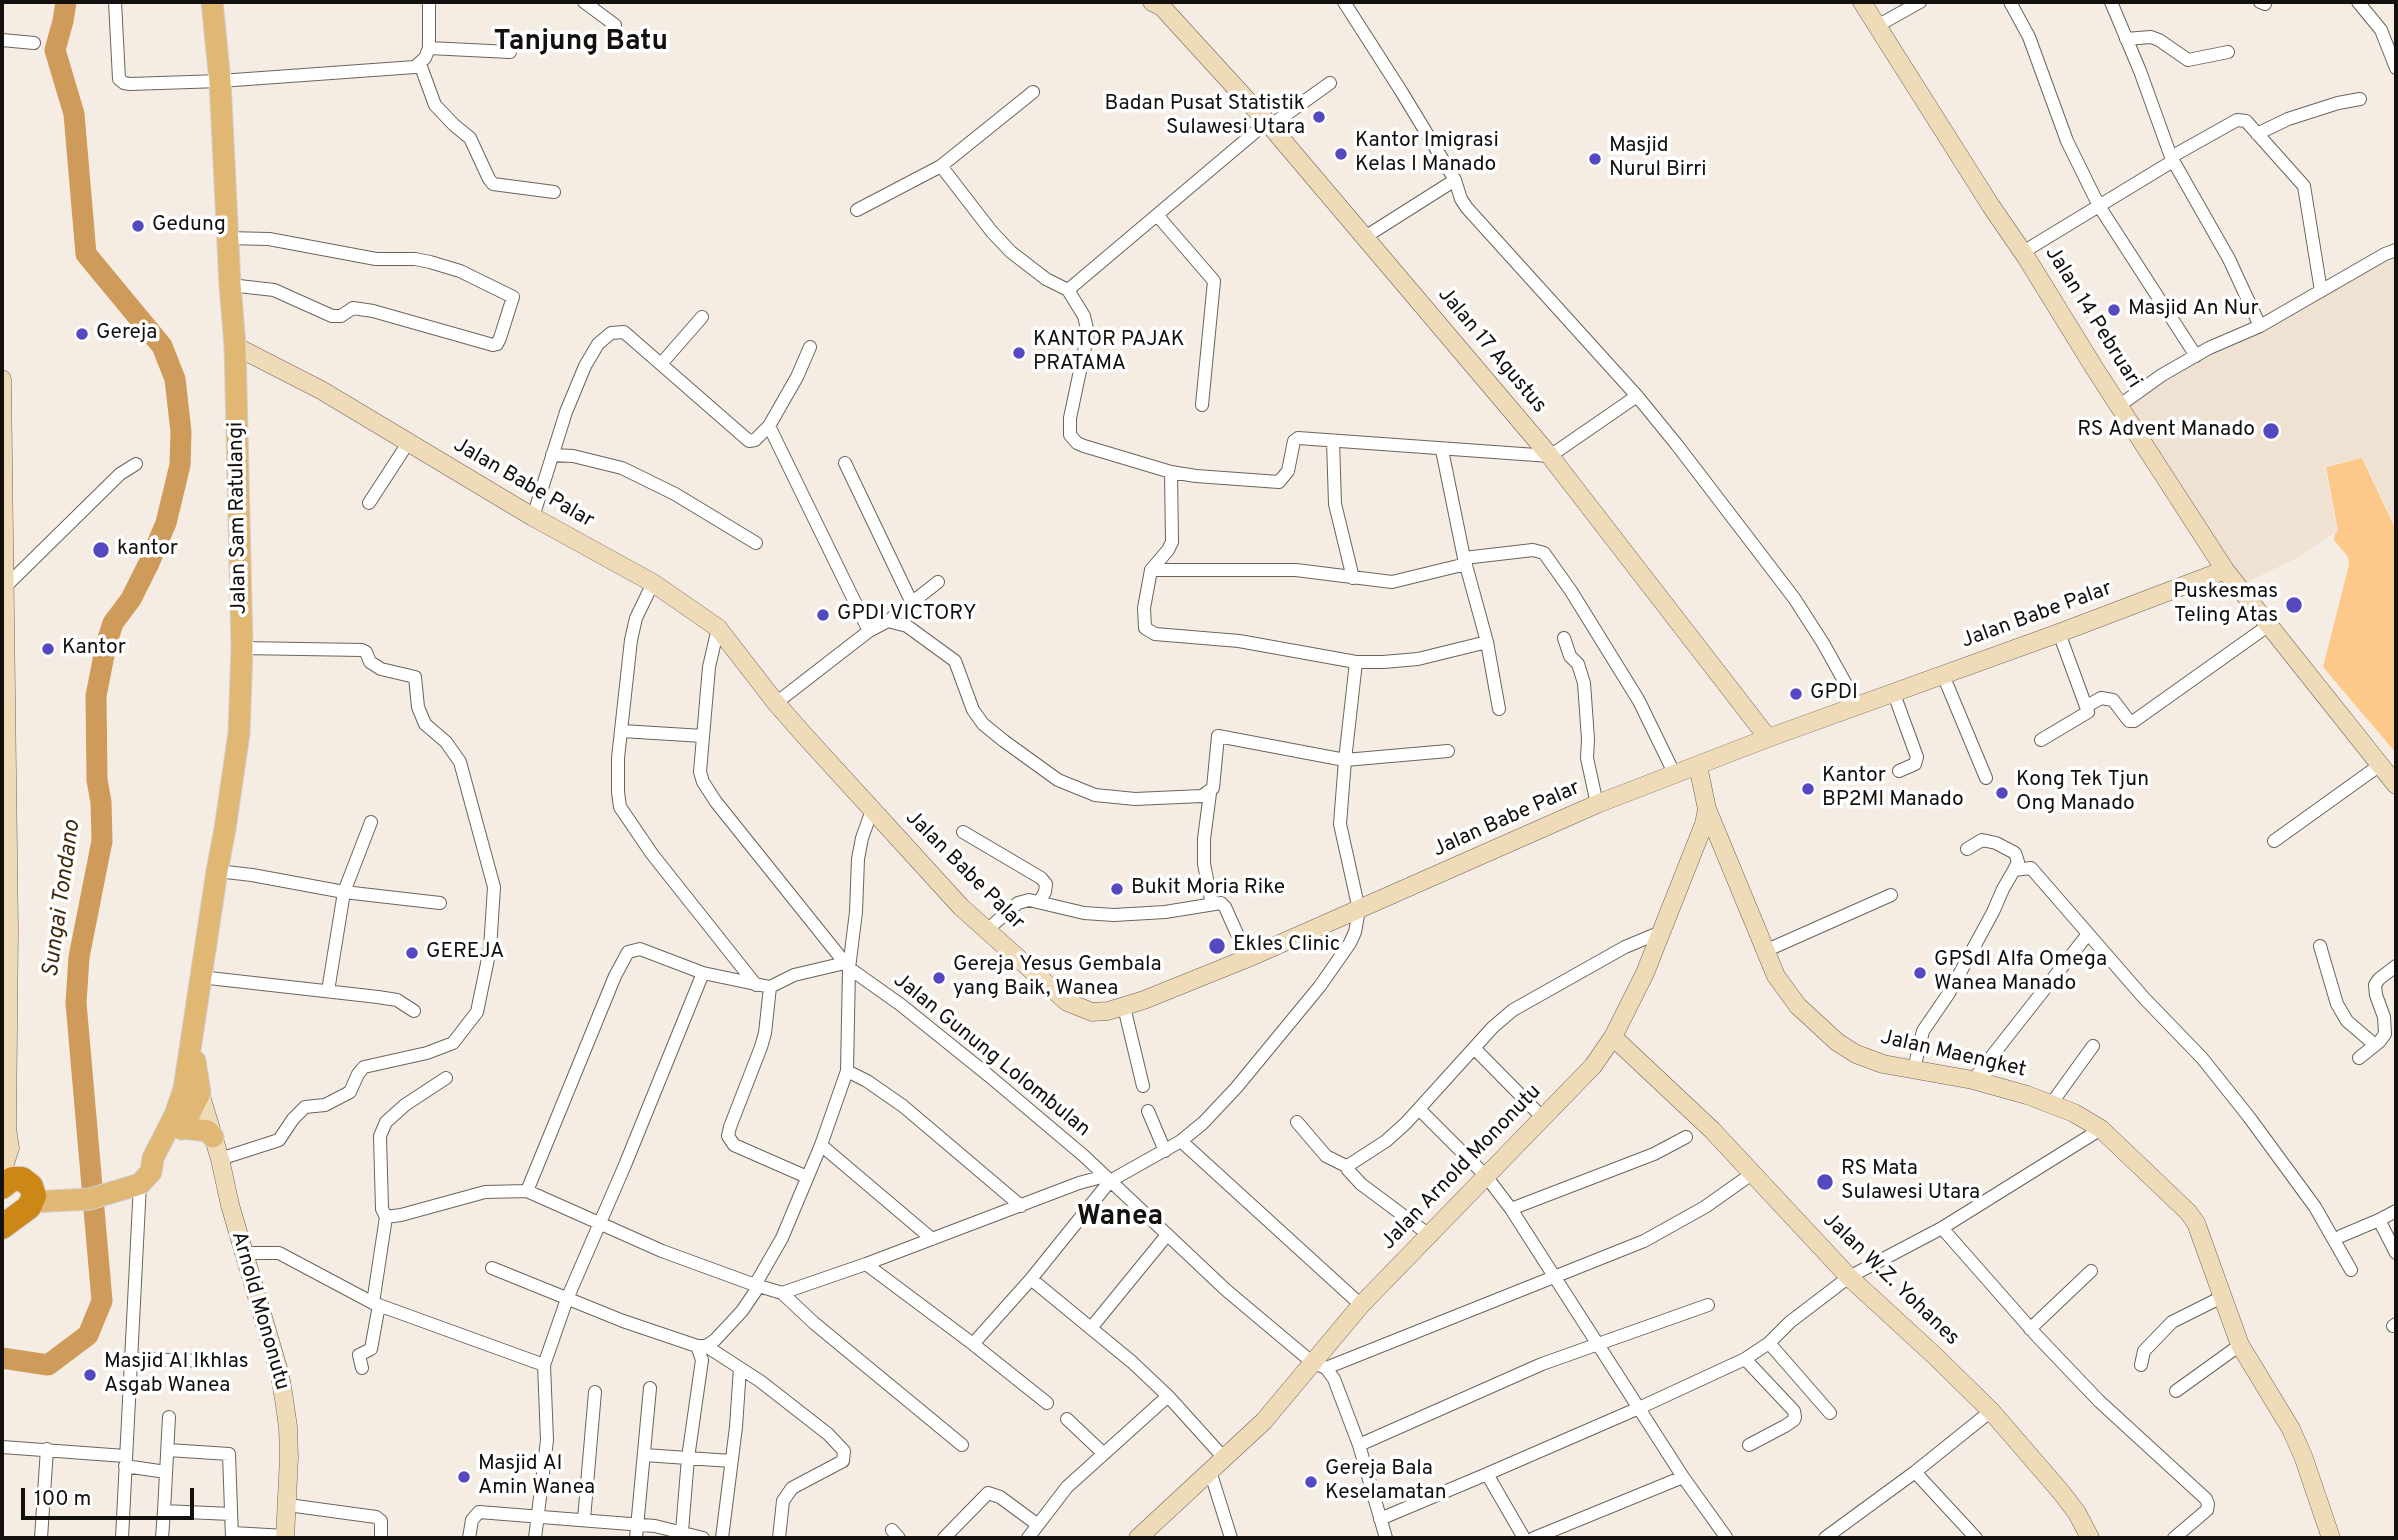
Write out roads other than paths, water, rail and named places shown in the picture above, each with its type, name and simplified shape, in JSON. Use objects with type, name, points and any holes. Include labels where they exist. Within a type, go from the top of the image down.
[{"type":"highway","points":[[2,1227],[10,1189]]},
{"type":"main road","name":"Jalan Sam Ratulangi","points":[[145,1178],[175,1115],[194,1090],[192,1031],[226,829],[239,733],[242,648],[235,346],[212,2]]},
{"type":"main road","points":[[10,1189],[79,1201],[108,1194],[145,1178],[163,1166],[183,1128],[194,1090]]},
{"type":"main road","points":[[183,1128],[208,1131],[213,1137]]},
{"type":"street","points":[[115,2],[118,72],[121,81],[130,84],[219,81],[415,67],[425,58],[429,48],[429,2]]},
{"type":"street","points":[[584,2],[615,25]]},
{"type":"street","points":[[1343,2],[1455,180],[1467,208],[1637,396],[1758,549],[1823,643],[1858,706]]},
{"type":"street","name":"Jalan 14 Pebruari","points":[[1862,2],[2225,570],[2396,785]]},
{"type":"street","points":[[1877,26],[1920,2]]},
{"type":"street","points":[[2010,2],[2029,37],[2067,141],[2099,206],[2196,356]]},
{"type":"street","points":[[2111,2],[2172,159],[2229,259],[2260,326]]},
{"type":"street","points":[[2358,2],[2381,30],[2396,68]]},
{"type":"street","name":"Jalan 17 Agustus","points":[[1159,3],[1269,124],[1550,456],[1769,738]]},
{"type":"street","points":[[2126,39],[2151,37],[2188,60],[2228,52]]},
{"type":"street","points":[[2,40],[34,43]]},
{"type":"street","points":[[429,48],[510,52]]},
{"type":"street","points":[[420,64],[435,105],[470,138],[493,184],[554,192]]},
{"type":"street","points":[[1068,290],[1269,124],[1330,83]]},
{"type":"street","points":[[857,210],[941,166],[1032,92]]},
{"type":"street","points":[[2257,134],[2288,119],[2360,99]]},
{"type":"street","points":[[2023,252],[2237,120],[2246,121],[2304,187],[2321,291]]},
{"type":"street","points":[[941,166],[992,232],[1046,279],[1068,290],[1084,316],[1088,333],[1070,418],[1070,435],[1084,446],[1171,472],[1279,482],[1288,471],[1294,441],[1305,438],[1550,456],[1637,396]]},
{"type":"street","points":[[1366,237],[1455,180]]},
{"type":"street","points":[[1157,215],[1214,281],[1202,405]]},
{"type":"street","points":[[2120,405],[2162,375],[2209,348],[2260,326],[2395,250],[2396,236]]},
{"type":"street","points":[[228,239],[269,239],[376,259],[415,259],[430,262],[460,271],[513,297],[500,338],[497,344],[493,345],[373,311],[353,308],[341,316],[332,316],[274,290],[230,285]]},
{"type":"street","points":[[661,364],[702,317]]},
{"type":"street","points":[[533,517],[552,455],[585,366],[605,336],[616,331],[624,332],[747,440],[755,440],[769,426],[797,377],[810,347]]},
{"type":"street","name":"Jalan Babe Palar","points":[[235,346],[321,390],[533,517],[653,583],[718,628],[776,704],[961,907],[1067,1002],[1092,1012],[1124,1007],[1248,958],[1597,804],[2225,570]]},
{"type":"street","points":[[2,379],[6,586],[5,931],[10,1189]]},
{"type":"street","points":[[769,426],[869,631]]},
{"type":"street","points":[[1333,441],[1335,504],[1353,578]]},
{"type":"street","points":[[369,503],[408,443]]},
{"type":"street","points":[[1442,450],[1465,561],[1487,642],[1499,709]]},
{"type":"street","points":[[552,455],[573,456],[622,468],[686,500],[756,543]]},
{"type":"street","points":[[845,463],[911,601]]},
{"type":"street","points":[[6,586],[120,474],[136,464]]},
{"type":"street","points":[[1171,472],[1172,542],[1163,558],[1150,570],[1144,625],[1147,631],[1239,641],[1356,662],[1410,660],[1487,642]]},
{"type":"street","points":[[1150,570],[1296,570],[1371,581],[1401,581],[1465,561],[1533,550],[1544,553],[1639,701],[1675,775]]},
{"type":"street","points":[[776,704],[869,631],[888,621],[939,582]]},
{"type":"street","points":[[653,583],[636,618],[618,774],[620,807],[652,854],[756,985]]},
{"type":"street","points":[[888,621],[907,626],[955,661],[973,710],[983,724],[1058,780],[1095,795],[1135,799],[1202,796],[1210,793]]},
{"type":"street","points":[[2087,706],[2101,698],[2113,700],[2129,721],[2134,721],[2269,625]]},
{"type":"street","name":"Jalan Gunung Lolombulan","points":[[718,628],[709,667],[700,772],[703,782],[847,966],[901,1005],[988,1075],[1107,1179],[1234,1297],[1320,1365]]},
{"type":"street","points":[[2041,740],[2088,712],[2059,633]]},
{"type":"street","points":[[1564,638],[1570,656],[1580,667],[1584,683],[1587,758],[1597,804]]},
{"type":"street","points":[[220,1159],[279,1140],[300,1111],[310,1105],[325,1105],[350,1092],[358,1074],[369,1065],[427,1053],[453,1043],[477,1012],[490,949],[494,887],[460,762],[446,742],[430,730],[423,720],[418,708],[415,677],[381,669],[370,662],[366,652],[362,650],[242,648]]},
{"type":"street","points":[[782,1293],[866,1265],[1079,1183],[1107,1179],[1181,1141],[1203,1123],[1254,1069],[1320,986],[1355,932],[1359,911],[1340,824],[1356,662]]},
{"type":"street","points":[[1943,675],[1986,778]]},
{"type":"street","points":[[1894,694],[1917,757],[1915,764],[1899,771]]},
{"type":"street","points":[[622,731],[703,736]]},
{"type":"street","points":[[1212,904],[1204,864],[1204,839],[1218,736],[1345,760],[1448,751]]},
{"type":"street","points":[[2274,841],[2381,765]]},
{"type":"street","name":"Jalan Arnold Mononutu","points":[[1138,1538],[1320,1365],[1361,1305],[1592,1066],[1613,1038],[1645,973],[1697,843],[1707,808],[1698,766]]},
{"type":"street","name":"Jalan Maengket","points":[[1707,808],[1776,976],[1798,1006],[1837,1042],[1869,1060],[1973,1080],[2051,1104],[2074,1114],[2101,1129],[2192,1216],[2240,1345],[2291,1429],[2331,1538]]},
{"type":"street","points":[[682,1531],[702,1346],[735,1318],[757,1286],[782,1238],[821,1145],[847,1072],[847,966],[856,912],[860,845],[872,810]]},
{"type":"street","points":[[328,991],[344,892],[372,822]]},
{"type":"street","points":[[963,832],[1041,878],[1046,884],[1039,902]]},
{"type":"street","points":[[1914,1069],[1923,1031],[1950,993],[2018,862],[2013,851],[1982,840],[1967,849]]},
{"type":"street","points":[[2014,870],[2024,867],[2035,870],[2144,998],[2202,1058],[2315,1207],[2351,1270]]},
{"type":"street","points":[[217,871],[344,892],[440,903]]},
{"type":"street","points":[[1765,951],[1891,895]]},
{"type":"street","points":[[988,929],[1018,903],[1029,900],[1084,913],[1114,915],[1224,905],[1248,958]]},
{"type":"street","points":[[1348,1167],[1385,1141],[1419,1109],[1493,1027],[1528,999],[1625,947],[1661,932]]},
{"type":"street","points":[[1973,1080],[2088,934]]},
{"type":"street","points":[[2320,946],[2337,1004],[2356,1030],[2375,1045]]},
{"type":"street","points":[[527,1191],[623,958],[628,952],[639,949],[703,973],[770,987],[794,975],[847,966]]},
{"type":"street","points":[[2359,1058],[2384,1036],[2386,1025],[2375,985],[2396,966]]},
{"type":"street","points":[[535,1538],[547,1440],[544,1365],[568,1299],[703,973]]},
{"type":"street","points":[[200,977],[397,1000],[414,1011]]},
{"type":"street","points":[[770,987],[765,1033],[728,1136],[734,1144],[807,1177]]},
{"type":"street","points":[[1124,1007],[1143,1086]]},
{"type":"street","name":"Jalan W.Z. Yohanes","points":[[1613,1038],[1712,1130],[1849,1277],[1991,1412],[2061,1492],[2077,1513],[2090,1538]]},
{"type":"street","points":[[2051,1104],[2092,1046]]},
{"type":"street","points":[[1474,1048],[1542,1118]]},
{"type":"street","points":[[847,1072],[867,1081],[902,1106],[1021,1206]]},
{"type":"street","points":[[362,1368],[359,1355],[371,1349],[386,1217],[382,1211],[378,1142],[382,1128],[405,1105],[446,1078]]},
{"type":"street","name":"Arnold Mononutu","points":[[194,1090],[220,1159],[243,1253],[280,1375],[288,1427],[288,1505],[285,1537]]},
{"type":"street","points":[[1419,1109],[1486,1176],[1511,1209],[1683,1477],[1726,1538]]},
{"type":"street","points":[[1148,1111],[1165,1151]]},
{"type":"street","points":[[1297,1122],[1326,1156],[1348,1167],[1361,1184],[1428,1234]]},
{"type":"street","points":[[1380,1519],[1639,1408],[1745,1359],[1769,1343],[1790,1322],[1849,1277],[1942,1228],[2101,1129]]},
{"type":"street","points":[[1511,1209],[1654,1154],[1686,1137]]},
{"type":"street","points":[[1181,1141],[1361,1305]]},
{"type":"street","points":[[821,1145],[932,1239]]},
{"type":"street","points":[[1386,1538],[1359,1445],[1334,1379],[1320,1365],[1554,1279],[1665,1231],[1753,1173]]},
{"type":"street","points":[[122,1538],[131,1359],[145,1178]]},
{"type":"street","points":[[973,1344],[1031,1279],[1107,1179]]},
{"type":"street","points":[[386,1217],[485,1192],[527,1191],[662,1251],[782,1293],[814,1323],[962,1445]]},
{"type":"street","points":[[2341,1236],[2396,1211]]},
{"type":"street","points":[[2379,1220],[2396,1253]]},
{"type":"street","points":[[1942,1228],[2030,1329],[2099,1402],[2208,1502],[2207,1510],[2174,1538]]},
{"type":"street","points":[[1091,1328],[1167,1235]]},
{"type":"street","points":[[243,1253],[279,1253],[376,1304],[544,1365]]},
{"type":"street","points":[[866,1265],[973,1344],[1047,1404]]},
{"type":"street","points":[[492,1268],[664,1336],[702,1346],[760,1381],[828,1434],[844,1451],[843,1461],[792,1488],[783,1501],[779,1538]]},
{"type":"street","points":[[2030,1329],[2091,1271]]},
{"type":"street","points":[[1031,1279],[1132,1362],[1168,1396],[1223,1458]]},
{"type":"street","points":[[2141,1365],[2144,1351],[2172,1322],[2222,1297]]},
{"type":"street","points":[[1359,1445],[1486,1387],[1597,1343],[1708,1305]]},
{"type":"street","points":[[1769,1343],[1830,1413]]},
{"type":"street","points":[[2176,1391],[2240,1345]]},
{"type":"street","points":[[131,1359],[211,1361]]},
{"type":"street","points":[[1745,1359],[1794,1412],[1795,1417],[1785,1426],[1749,1445]]},
{"type":"street","points":[[722,1538],[740,1368]]},
{"type":"street","points":[[636,1538],[650,1388]]},
{"type":"street","points":[[584,1518],[595,1392]]},
{"type":"street","points":[[1028,1538],[1067,1487],[1168,1396]]},
{"type":"street","points":[[1825,1538],[1991,1412]]},
{"type":"street","points":[[162,1538],[169,1417]]},
{"type":"street","points":[[1067,1419],[1104,1454]]},
{"type":"street","points":[[2,1447],[47,1449],[125,1461],[166,1472]]},
{"type":"street","points":[[41,1538],[47,1449]]},
{"type":"street","points":[[167,1450],[229,1454],[232,1536],[285,1537]]},
{"type":"street","points":[[644,1455],[732,1461]]},
{"type":"street","points":[[1210,1471],[1231,1538]]},
{"type":"street","points":[[1915,1472],[1976,1538]]},
{"type":"street","points":[[1487,1474],[1524,1538]]},
{"type":"street","points":[[1534,1538],[1683,1477]]},
{"type":"street","points":[[944,1538],[988,1493],[1000,1497],[1038,1525]]},
{"type":"street","points":[[288,1505],[379,1519],[381,1538]]},
{"type":"street","points":[[164,1511],[231,1514]]},
{"type":"street","points":[[469,1538],[472,1520],[480,1512],[637,1524],[682,1531],[698,1537]]},
{"type":"waterway","name":"Sungai Tondano","points":[[2,1358],[48,1365],[88,1335],[102,1301],[76,1003],[79,957],[102,841],[101,802],[97,780],[96,696],[113,623],[131,599],[166,523],[180,465],[181,432],[175,379],[162,346],[86,254],[74,114],[55,50],[66,2]]},
{"type":"place","name":"Badan Pusat Statistik Sulawesi Utara","points":[[1319,117]]},
{"type":"place","name":"Kantor Imigrasi Kelas I Manado","points":[[1341,154]]},
{"type":"place","name":"Masjid Nurul Birri","points":[[1595,159]]},
{"type":"place","name":"Gedung","points":[[138,226]]},
{"type":"place","name":"Masjid An Nur","points":[[2114,310]]},
{"type":"place","name":"Gereja","points":[[82,334]]},
{"type":"place","name":"KANTOR PAJAK PRATAMA","points":[[1019,353]]},
{"type":"place","name":"RS Advent Manado","points":[[2271,431]]},
{"type":"place","name":"kantor","points":[[101,550]]},
{"type":"place","name":"Puskesmas Teling Atas","points":[[2294,605]]},
{"type":"place","name":"GPDI VICTORY","points":[[823,615]]},
{"type":"place","name":"Kantor","points":[[48,649]]},
{"type":"place","name":"GPDI","points":[[1796,694]]},
{"type":"place","name":"Kantor BP2MI Manado","points":[[1808,789]]},
{"type":"place","name":"Kong Tek Tjun Ong Manado","points":[[2002,793]]},
{"type":"place","name":"Bukit Moria Rike","points":[[1117,889]]},
{"type":"place","name":"Ekles Clinic","points":[[1217,946]]},
{"type":"place","name":"GEREJA","points":[[412,953]]},
{"type":"place","name":"GPSdI Alfa Omega Wanea Manado","points":[[1920,973]]},
{"type":"place","name":"Gereja Yesus Gembala yang Baik, Wanea","points":[[939,978]]},
{"type":"place","name":"RS Mata Sulawesi Utara","points":[[1825,1182]]},
{"type":"place","name":"Masjid Al Ikhlas Asgab Wanea","points":[[90,1375]]},
{"type":"place","name":"Masjid Al Amin Wanea","points":[[464,1477]]},
{"type":"place","name":"Gereja Bala Keselamatan","points":[[1311,1482]]},
{"type":"district","name":"Tanjung Batu","points":[[581,43]]},
{"type":"district","name":"Wanea","points":[[1120,1218]]}]
